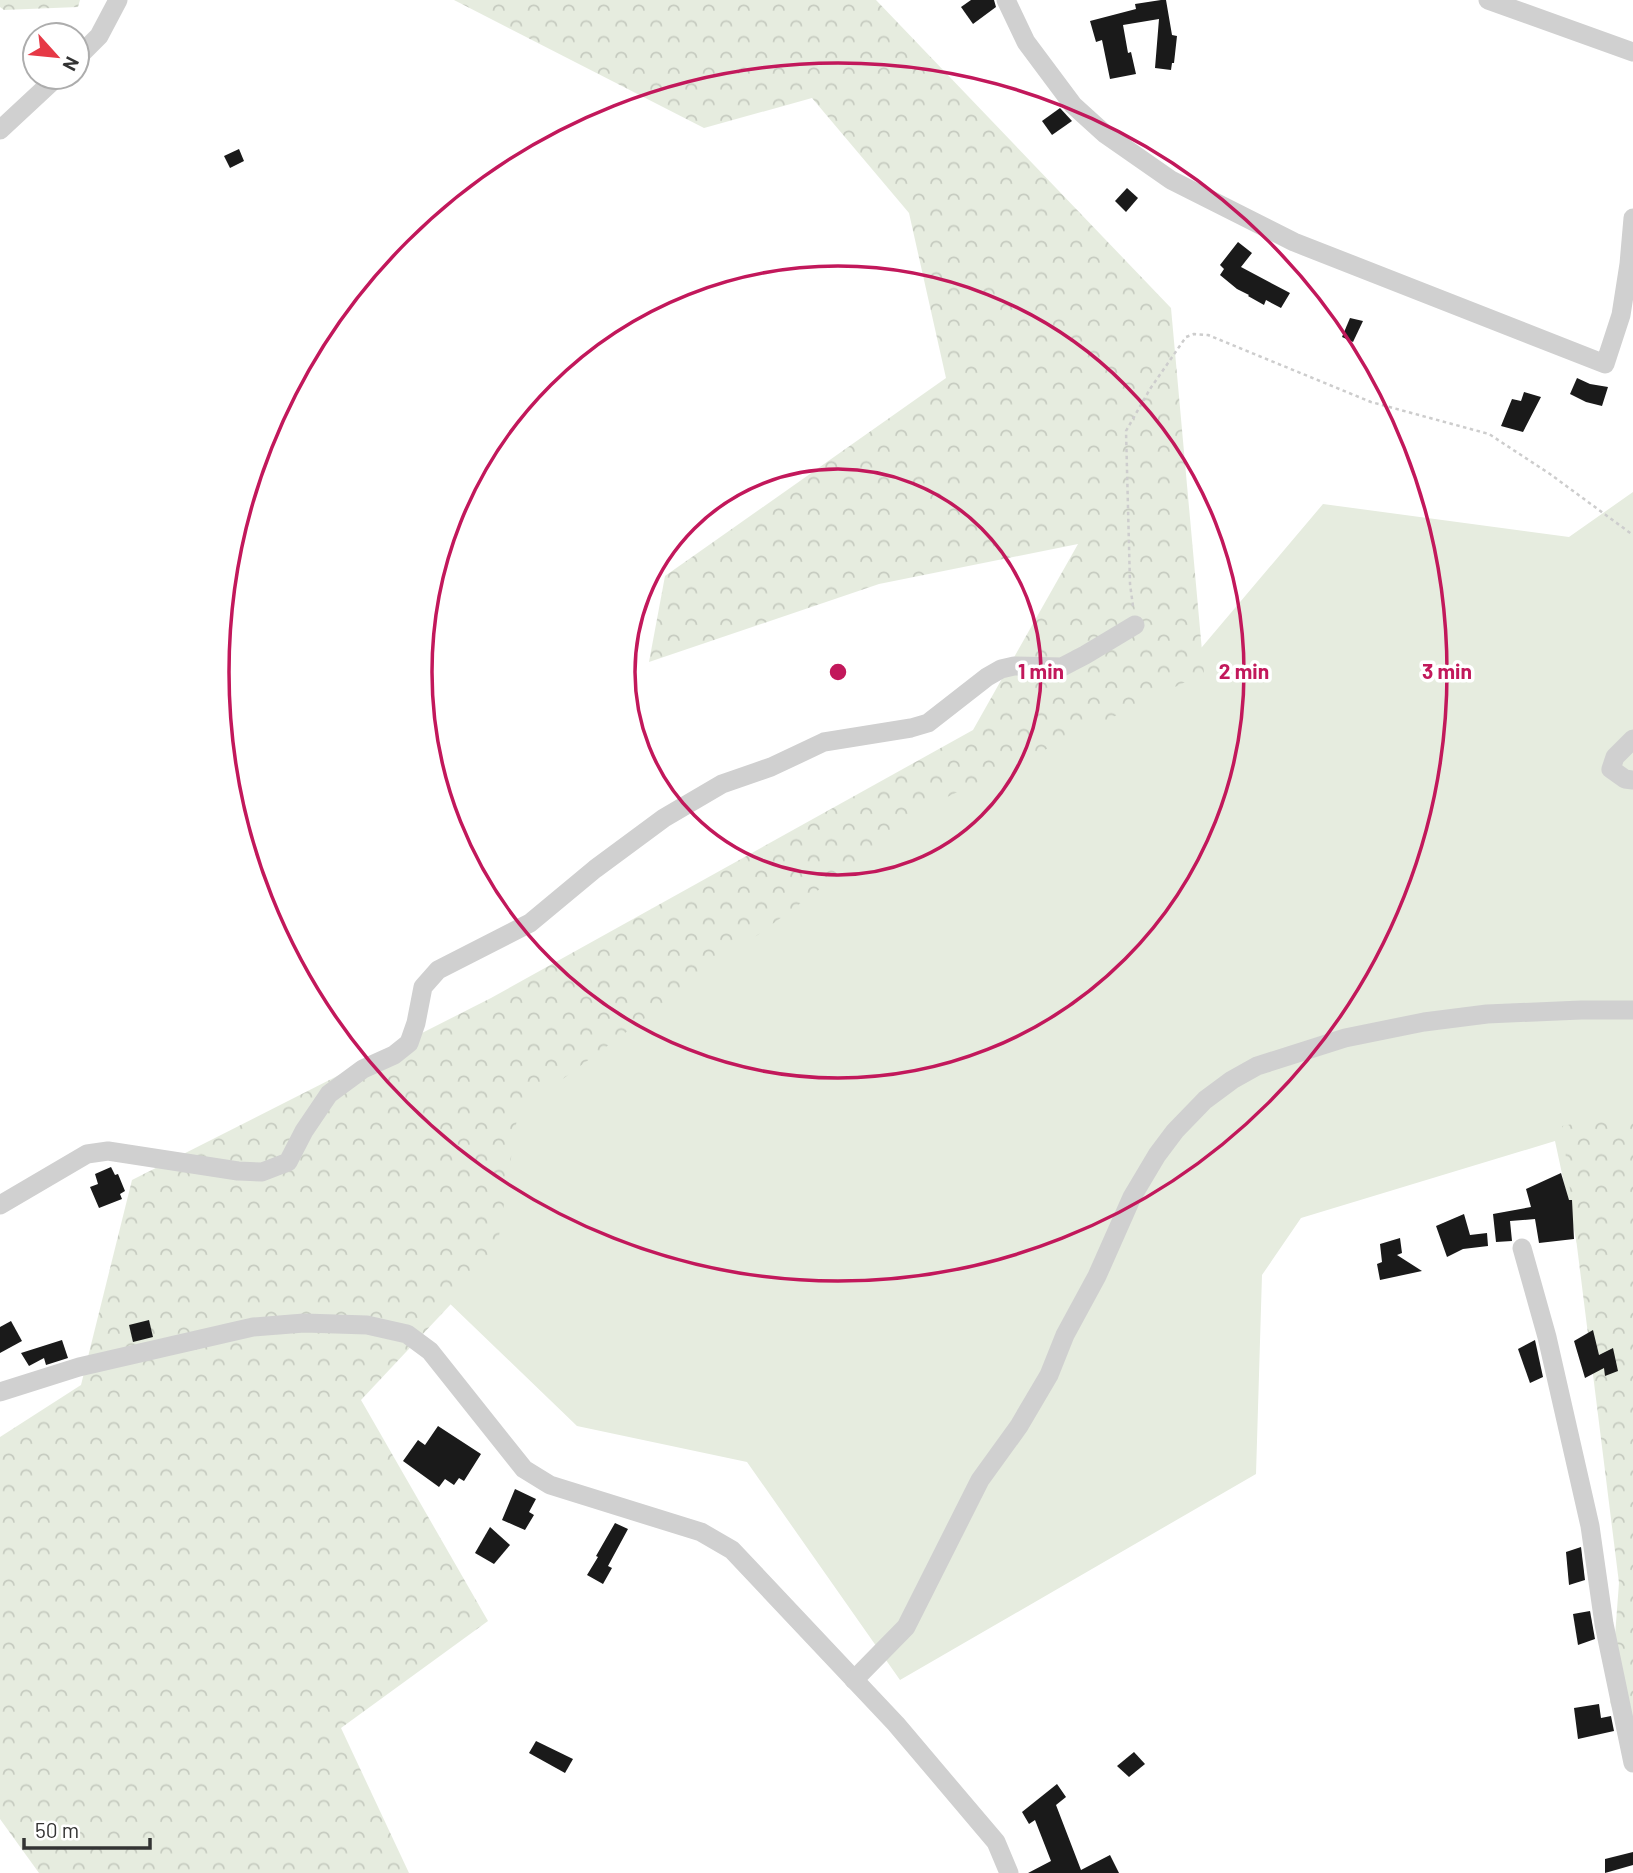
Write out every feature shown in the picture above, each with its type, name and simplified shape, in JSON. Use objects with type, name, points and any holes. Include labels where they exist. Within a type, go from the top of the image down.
[{"type":"street","points":[[91,44],[99,36],[118,0]]},
{"type":"street","points":[[1006,0],[1026,42],[1073,105],[1105,134],[1171,180],[1294,242],[1605,364],[1621,315],[1633,218]]},
{"type":"street","points":[[1488,0],[1633,52]]},
{"type":"street","points":[[0,130],[42,91]]},
{"type":"street","points":[[0,1205],[87,1154],[107,1152],[262,1172],[288,1161],[329,1094],[363,1069],[394,1055],[409,1043],[424,988],[438,970],[530,923],[595,869],[664,818],[722,784],[771,767],[824,742],[928,723],[1001,669],[1014,666],[1062,667],[1135,625]]},
{"type":"street","points":[[1633,739],[1615,757],[1611,769],[1625,779],[1633,780]]},
{"type":"street","points":[[855,1679],[906,1627],[981,1480],[1019,1426],[1049,1374],[1132,1197],[1175,1131],[1205,1100],[1257,1066],[1345,1038],[1424,1022],[1487,1014],[1633,1010]]},
{"type":"street","points":[[1522,1248],[1547,1337],[1590,1526],[1604,1624],[1633,1763]]},
{"type":"street","points":[[0,1392],[79,1367],[253,1327],[304,1322],[367,1325],[407,1334],[430,1351],[524,1469],[550,1485],[701,1532],[732,1550],[896,1724],[996,1842],[1009,1873]]},
{"type":"path","points":[[1135,625],[1130,584],[1126,432],[1150,388],[1186,337],[1194,334],[1208,335],[1371,402],[1489,434],[1633,535]]},
{"type":"green space","points":[[0,0],[80,0],[78,7],[4,10],[0,7]]},
{"type":"green space","points":[[454,0],[876,0],[1171,308],[1204,673],[939,801],[518,1112],[496,1256],[361,1400],[488,1621],[341,1728],[409,1873],[39,1873],[0,1819],[0,1437],[81,1385],[132,1180],[491,998],[973,730],[1078,544],[879,584],[649,662],[665,576],[946,378],[909,213],[812,98],[704,128]]},
{"type":"green space","points":[[1633,492],[1633,1505],[1555,1141],[1301,1218],[1262,1275],[1256,1474],[900,1680],[747,1462],[577,1426],[392,1248],[492,1042],[1202,647],[1323,504],[1569,537]]},
{"type":"green space","points":[[1633,1113],[1633,1765],[1610,1702],[1619,1583],[1562,1126]]},
{"type":"building","points":[[971,0],[994,0],[996,7],[973,24],[961,7]]},
{"type":"building","points":[[1166,0],[1172,35],[1177,36],[1171,70],[1155,68],[1159,19],[1123,25],[1128,53],[1131,52],[1136,74],[1110,79],[1102,40],[1096,42],[1090,21],[1136,9],[1135,4]]},
{"type":"building","points":[[1060,108],[1072,121],[1052,135],[1042,121]]},
{"type":"building","points":[[239,149],[244,161],[230,168],[224,156]]},
{"type":"building","points":[[1127,188],[1138,198],[1126,212],[1115,201]]},
{"type":"building","points":[[1238,242],[1252,253],[1241,267],[1290,293],[1281,308],[1266,300],[1264,305],[1220,275],[1224,269],[1220,265]]},
{"type":"building","points":[[1350,318],[1363,321],[1353,342],[1342,337]]},
{"type":"building","points":[[1577,378],[1590,384],[1608,387],[1602,406],[1570,394]]},
{"type":"building","points":[[1524,392],[1541,397],[1523,432],[1501,426],[1512,399],[1521,401]]},
{"type":"building","points":[[111,1167],[115,1175],[118,1174],[125,1191],[120,1194],[122,1199],[99,1208],[90,1187],[98,1184],[95,1174]]},
{"type":"building","points":[[1561,1173],[1569,1200],[1572,1200],[1574,1239],[1539,1243],[1535,1219],[1510,1221],[1512,1241],[1496,1242],[1493,1214],[1531,1207],[1526,1189]]},
{"type":"building","points":[[1464,1214],[1470,1235],[1487,1233],[1488,1246],[1463,1249],[1447,1257],[1436,1226]]},
{"type":"building","points":[[1400,1238],[1402,1253],[1397,1255],[1422,1271],[1380,1280],[1377,1264],[1382,1262],[1380,1244]]},
{"type":"building","points":[[149,1320],[153,1337],[133,1342],[129,1325]]},
{"type":"building","points":[[11,1321],[22,1341],[0,1353],[0,1327]]},
{"type":"building","points":[[1593,1330],[1599,1355],[1613,1348],[1618,1371],[1605,1376],[1604,1368],[1585,1378],[1574,1341]]},
{"type":"building","points":[[62,1340],[68,1358],[46,1365],[44,1358],[29,1366],[21,1353]]},
{"type":"building","points":[[1535,1340],[1543,1377],[1530,1383],[1518,1349]]},
{"type":"building","points":[[438,1426],[481,1454],[464,1481],[459,1478],[454,1485],[445,1479],[439,1487],[403,1461],[418,1440],[425,1445]]},
{"type":"building","points":[[515,1489],[536,1499],[529,1512],[534,1515],[525,1530],[502,1520]]},
{"type":"building","points":[[615,1523],[628,1529],[608,1566],[612,1568],[603,1584],[587,1575]]},
{"type":"building","points":[[490,1527],[510,1545],[494,1564],[475,1553]]},
{"type":"building","points":[[1581,1547],[1585,1580],[1569,1585],[1566,1552]]},
{"type":"building","points":[[1590,1611],[1595,1639],[1578,1645],[1573,1614]]},
{"type":"building","points":[[1599,1704],[1601,1718],[1611,1716],[1614,1731],[1578,1739],[1574,1708]]},
{"type":"building","points":[[536,1741],[573,1759],[565,1773],[529,1753]]},
{"type":"building","points":[[1134,1752],[1145,1764],[1129,1777],[1117,1766]]},
{"type":"building","points":[[1057,1784],[1066,1797],[1056,1805],[1081,1870],[1110,1855],[1119,1873],[1028,1873],[1051,1861],[1035,1820],[1029,1824],[1022,1812]]},
{"type":"building","points":[[1633,1852],[1633,1865],[1605,1873],[1605,1859]]}]
